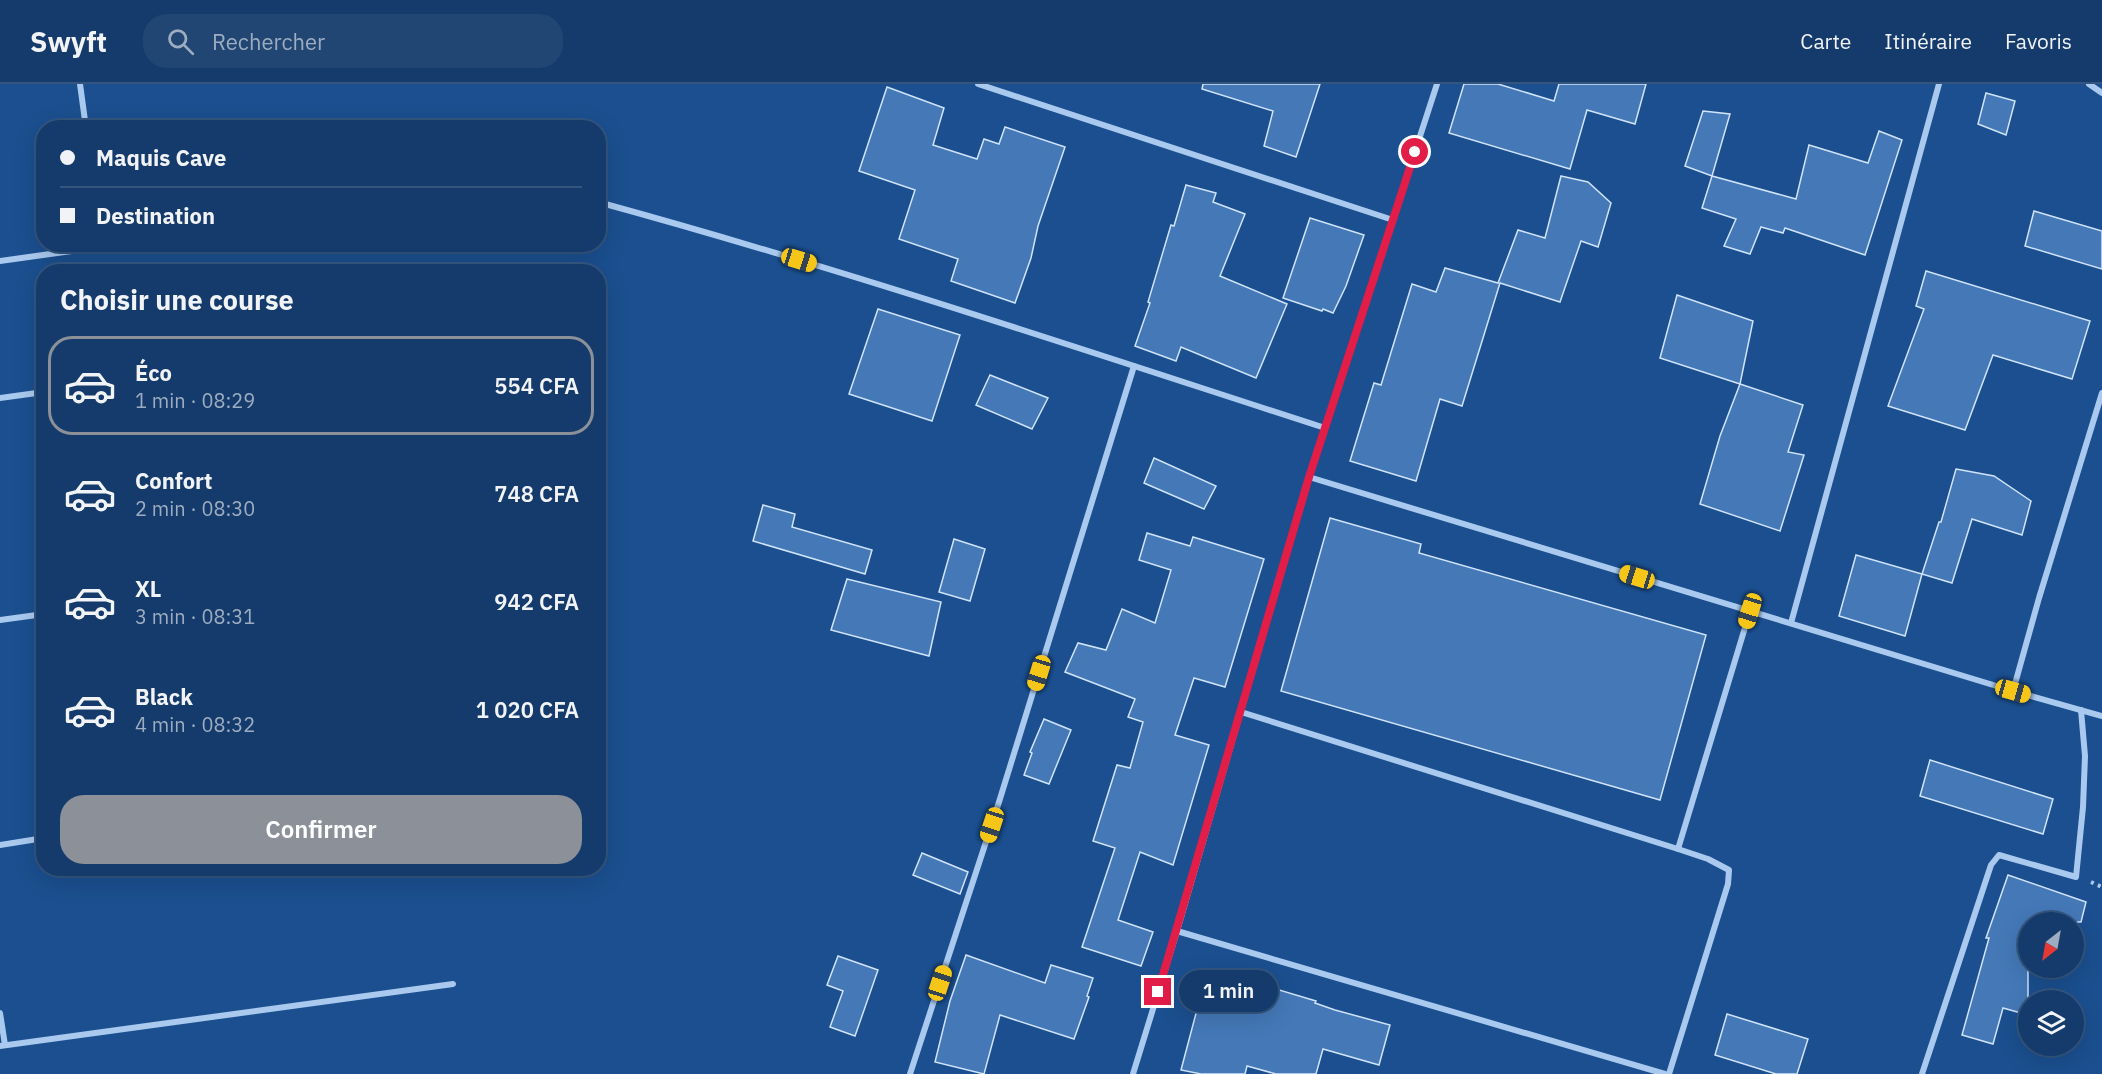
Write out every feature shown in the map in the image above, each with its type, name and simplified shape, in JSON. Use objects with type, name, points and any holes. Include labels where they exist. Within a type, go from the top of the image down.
[{"type":"street","points":[[80,84],[85,120]]},
{"type":"street","points":[[978,84],[1393,220]]},
{"type":"street","points":[[1133,1074],[1309,477],[1437,84]]},
{"type":"street","points":[[1791,623],[1939,84]]},
{"type":"street","points":[[2089,84],[2102,93]]},
{"type":"street","points":[[606,204],[854,277],[1325,428]]},
{"type":"street","points":[[0,261],[62,252]]},
{"type":"street","points":[[910,1074],[999,802],[1134,366]]},
{"type":"street","points":[[0,398],[36,393]]},
{"type":"street","points":[[2013,691],[2102,393]]},
{"type":"street","points":[[2095,415],[2102,418]]},
{"type":"street","points":[[1309,477],[2102,716]]},
{"type":"street","points":[[1678,849],[1750,611]]},
{"type":"street","points":[[0,620],[36,615]]},
{"type":"street","points":[[1922,1074],[1991,865],[1998,855],[2076,877],[2085,766],[2081,710]]},
{"type":"street","points":[[1177,931],[1667,1074],[1728,884],[1730,870],[1708,859],[1241,712]]},
{"type":"street","points":[[0,845],[36,839]]},
{"type":"street","points":[[0,1013],[2,1046],[453,984]]},
{"type":"building","points":[[1203,84],[1320,84],[1296,157],[1264,146],[1273,111],[1202,89]]},
{"type":"building","points":[[1464,84],[1498,84],[1554,101],[1559,84],[1646,84],[1635,124],[1587,110],[1570,169],[1449,133]]},
{"type":"building","points":[[887,87],[944,108],[933,145],[977,159],[984,139],[999,144],[1005,127],[1065,147],[1015,303],[951,281],[958,259],[899,239],[915,190],[859,171]]},
{"type":"building","points":[[1986,93],[2015,101],[2006,135],[1978,124]]},
{"type":"building","points":[[1703,111],[1730,114],[1712,176],[1685,166]]},
{"type":"building","points":[[1879,131],[1902,140],[1865,255],[1785,228],[1783,233],[1761,227],[1750,254],[1724,246],[1736,219],[1702,208],[1712,176],[1796,199],[1809,145],[1868,163]]},
{"type":"building","points":[[1561,176],[1588,182],[1611,203],[1598,247],[1581,241],[1560,302],[1500,283],[1462,406],[1440,399],[1416,481],[1350,461],[1374,383],[1381,385],[1412,284],[1436,292],[1445,268],[1498,283],[1518,230],[1545,238]]},
{"type":"building","points":[[1186,185],[1216,193],[1213,202],[1245,214],[1220,276],[1287,304],[1256,378],[1181,347],[1176,361],[1135,346],[1150,303],[1148,302],[1171,225],[1174,226]]},
{"type":"building","points":[[2034,211],[2102,231],[2102,269],[2025,246]]},
{"type":"building","points":[[1310,218],[1364,235],[1346,286],[1333,313],[1283,298]]},
{"type":"building","points":[[1926,271],[2090,321],[2072,379],[1993,355],[1965,430],[1888,406],[1924,309],[1916,306]]},
{"type":"building","points":[[1677,295],[1753,321],[1740,384],[1660,358]]},
{"type":"building","points":[[878,309],[960,335],[932,421],[849,394]]},
{"type":"building","points":[[990,375],[1048,398],[1032,429],[976,405]]},
{"type":"building","points":[[1740,384],[1803,405],[1788,452],[1804,455],[1780,531],[1700,504],[1720,436]]},
{"type":"building","points":[[1154,458],[1216,486],[1204,509],[1144,483]]},
{"type":"building","points":[[1956,469],[1994,476],[2031,501],[2022,535],[1972,519],[1952,583],[1922,574],[1939,522],[1941,522]]},
{"type":"building","points":[[763,505],[795,514],[792,527],[872,550],[865,574],[753,541]]},
{"type":"building","points":[[1330,518],[1421,544],[1419,553],[1706,635],[1660,800],[1281,691]]},
{"type":"building","points":[[1147,533],[1190,546],[1193,537],[1264,559],[1225,687],[1194,678],[1175,735],[1209,745],[1173,865],[1140,852],[1118,920],[1153,932],[1141,966],[1082,947],[1115,848],[1093,841],[1117,765],[1130,768],[1143,722],[1128,717],[1135,699],[1065,672],[1078,643],[1106,650],[1122,609],[1155,623],[1171,570],[1139,560]]},
{"type":"building","points":[[954,539],[985,549],[970,601],[939,592]]},
{"type":"building","points":[[1856,555],[1922,574],[1905,636],[1839,616]]},
{"type":"building","points":[[847,579],[941,602],[929,656],[831,630]]},
{"type":"building","points":[[1044,719],[1071,730],[1049,784],[1024,775],[1032,753],[1030,752]]},
{"type":"building","points":[[1930,760],[2053,799],[2043,834],[1920,796]]},
{"type":"building","points":[[922,853],[968,872],[960,894],[913,875]]},
{"type":"building","points":[[2008,875],[2086,902],[2084,912],[2018,912],[2018,978],[2028,978],[2028,990],[2018,990],[2018,1012],[2003,1008],[1993,1044],[1962,1035],[1989,938],[1986,938]]},
{"type":"building","points":[[966,955],[1045,983],[1051,965],[1093,978],[1087,996],[1089,997],[1074,1039],[1000,1015],[984,1074],[935,1062],[950,1001]]},
{"type":"building","points":[[838,956],[878,970],[855,1036],[830,1027],[843,991],[827,985]]},
{"type":"building","points":[[1242,979],[1316,1001],[1315,1003],[1335,1010],[1390,1025],[1379,1065],[1323,1049],[1316,1074],[1276,1074],[1247,1066],[1245,1074],[1201,1074],[1181,1070],[1199,1002],[1233,1011]]},
{"type":"building","points":[[1727,1014],[1808,1039],[1797,1074],[1776,1074],[1715,1055]]},
{"type":"route","points":[[1158,992],[1309,477],[1415,152]]}]
